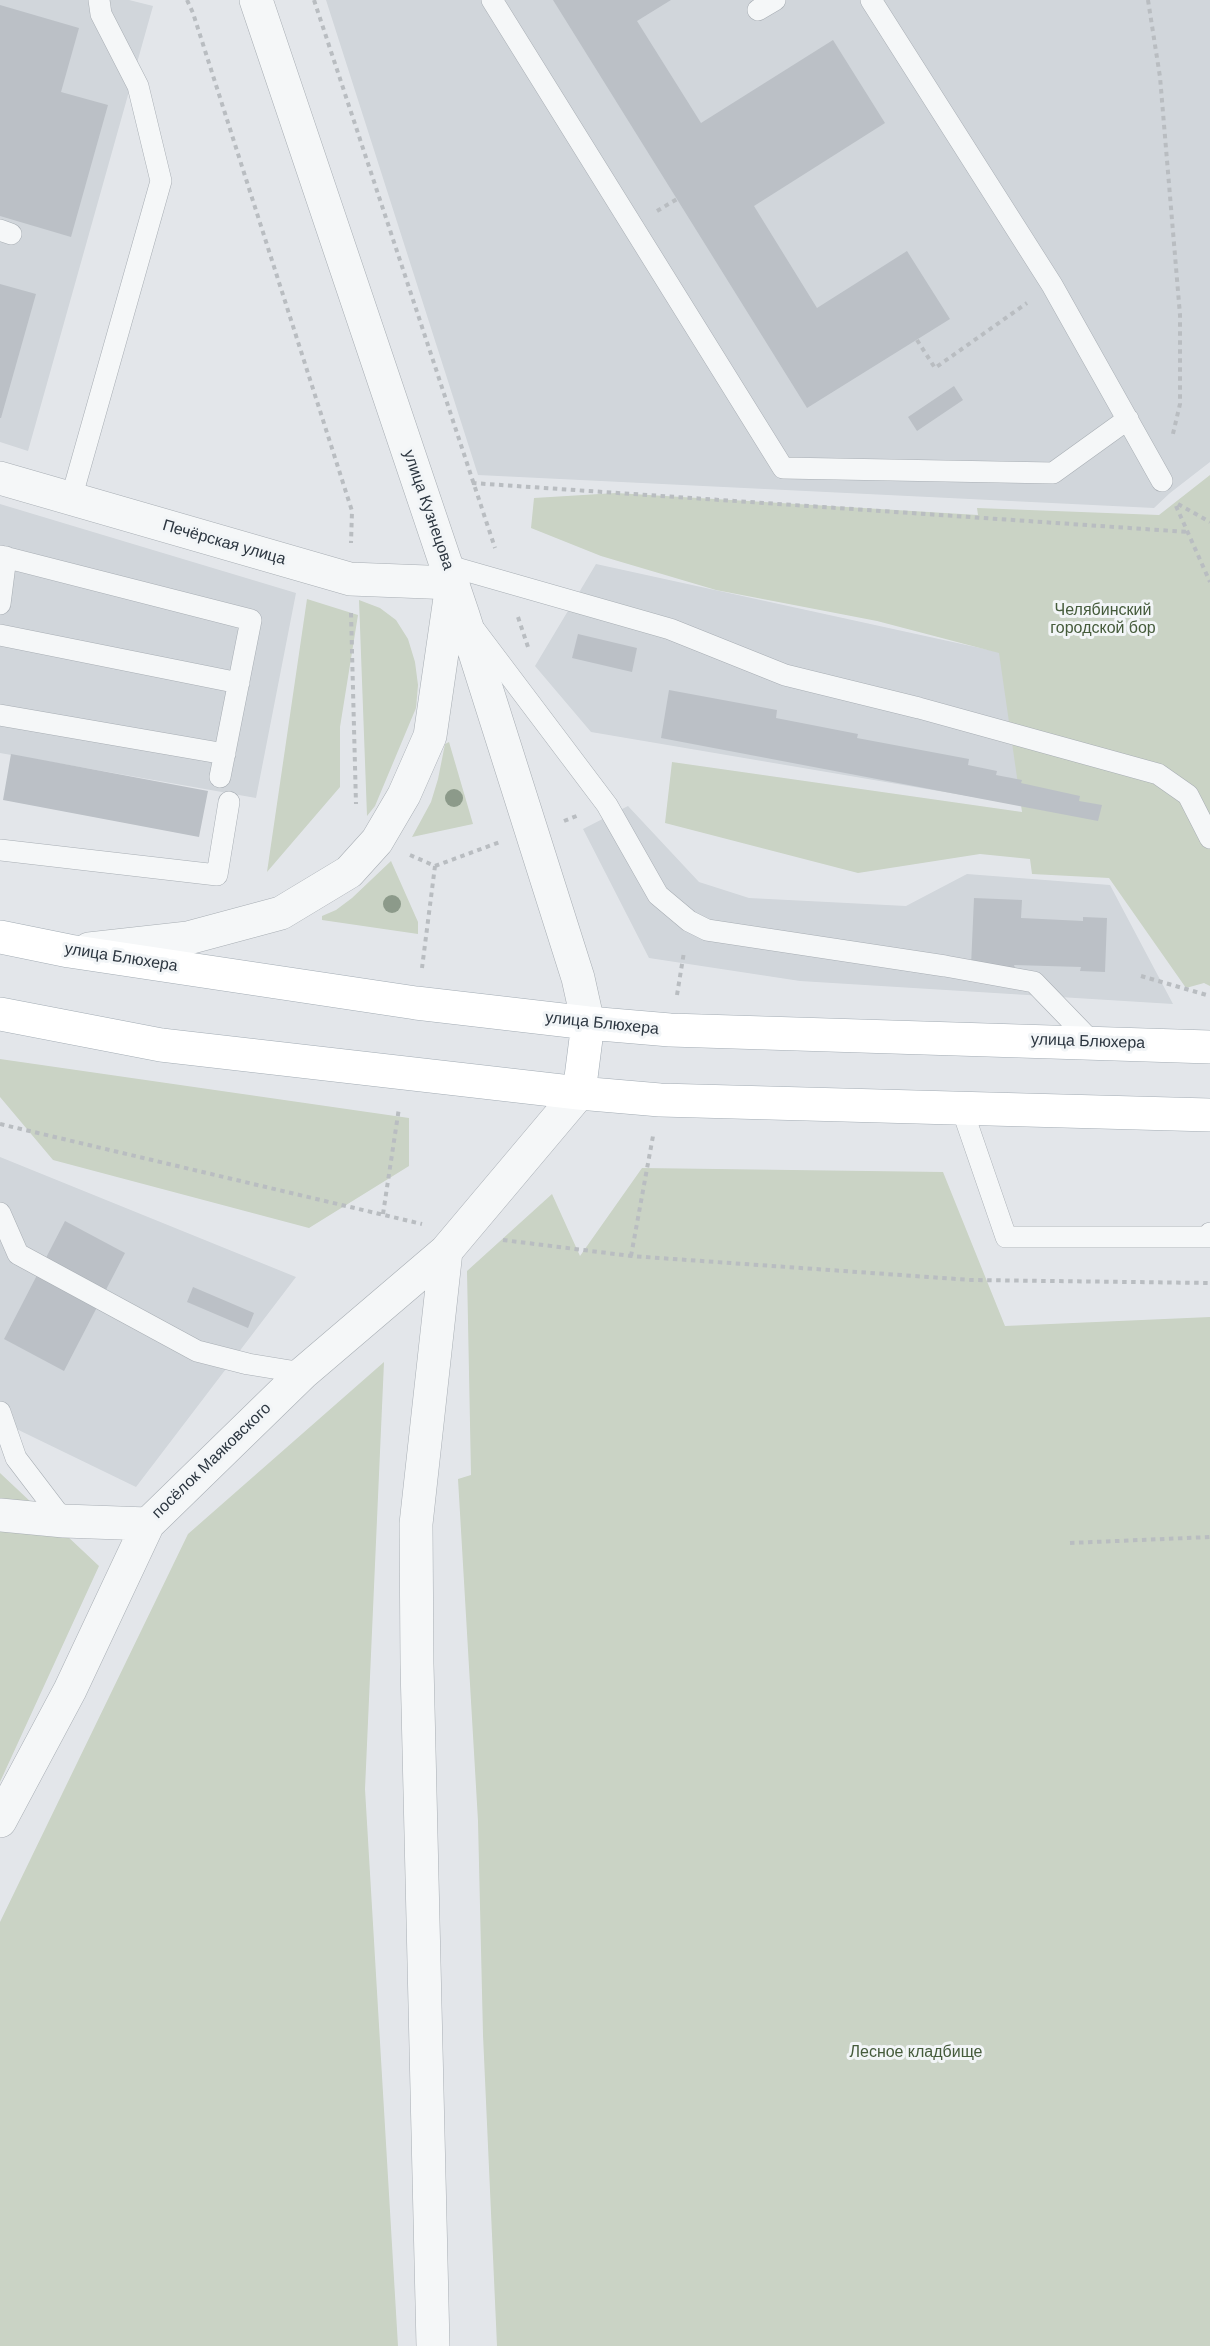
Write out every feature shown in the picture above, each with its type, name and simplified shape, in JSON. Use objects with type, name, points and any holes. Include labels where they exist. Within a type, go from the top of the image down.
[{"type":"main road","name":"улица Блюхера","points":[[0,937],[69,951],[416,1003],[588,1023],[670,1030],[1210,1047]]},
{"type":"main road","points":[[0,1014],[161,1044],[579,1093],[660,1100],[1210,1115]]},
{"type":"main road","points":[[579,1093],[588,1023]]},
{"type":"street","name":"улица Кузнецова","points":[[256,0],[450,574],[578,978],[588,1023]]},
{"type":"street","name":"Печёрская улица","points":[[0,478],[350,579],[450,574]]},
{"type":"street","points":[[69,951],[188,938],[281,913],[349,872],[377,842],[404,795],[430,736],[450,574]]},
{"type":"street","name":"посёлок Маяковского","points":[[0,1821],[70,1690],[148,1524],[303,1373],[453,1242],[579,1093]]},
{"type":"street","points":[[433,2346],[417,1664],[416,1524],[453,1242]]},
{"type":"street","points":[[0,1515],[64,1521],[148,1524]]},
{"type":"lane","points":[[72,499],[161,181],[138,86],[101,14],[99,0]]},
{"type":"lane","points":[[492,0],[783,468],[1053,472],[1128,419]]},
{"type":"lane","points":[[871,0],[1052,285],[1162,481]]},
{"type":"lane","points":[[0,604],[3,557],[251,620],[220,777]]},
{"type":"lane","points":[[450,574],[507,584],[670,629],[785,675],[919,708],[1158,774],[1188,795],[1210,838]]},
{"type":"lane","points":[[463,615],[607,805],[657,895],[690,921],[707,930],[945,966],[1034,982],[1092,1042]]},
{"type":"lane","points":[[0,635],[239,683]]},
{"type":"lane","points":[[0,715],[225,754]]},
{"type":"lane","points":[[0,850],[217,875],[229,802]]},
{"type":"lane","points":[[962,1108],[1006,1237],[1210,1235]]},
{"type":"lane","points":[[0,1214],[18,1254],[196,1351],[248,1364],[303,1373]]},
{"type":"lane","points":[[0,1412],[16,1458],[64,1521]]},
{"type":"path","points":[[314,0],[472,483],[532,658]]},
{"type":"path","points":[[1148,0],[1160,77],[1180,315],[1180,404],[1162,481]]},
{"type":"path","points":[[918,339],[935,368],[1052,285]]},
{"type":"path","points":[[472,483],[1188,532]]},
{"type":"path","points":[[1210,522],[1175,503],[1210,582]]},
{"type":"path","points":[[435,866],[480,848],[533,832],[607,805]]},
{"type":"path","points":[[1141,976],[1210,996]]},
{"type":"path","points":[[0,1124],[453,1242],[971,1280],[1210,1283]]},
{"type":"path","points":[[1070,1544],[1210,1537]]},
{"type":"shaded area","points":[[0,0],[129,0],[153,6],[28,451],[0,442]]},
{"type":"shaded area","points":[[326,0],[1210,0],[1210,462],[1154,508],[478,475]]},
{"type":"shaded area","points":[[0,504],[296,593],[256,798],[0,753]]},
{"type":"shaded area","points":[[596,564],[1163,688],[1180,832],[591,732],[535,666]]},
{"type":"shaded area","points":[[628,806],[699,882],[749,898],[906,906],[967,874],[1110,885],[1173,1004],[800,981],[649,958],[583,829]]},
{"type":"shaded area","points":[[0,1157],[296,1277],[136,1487],[0,1421]]},
{"type":"green space","name":"Челябинский городской бор","points":[[1210,475],[1210,986],[1204,983],[1186,988],[1109,878],[1032,874],[1030,859],[980,854],[858,873],[665,823],[672,762],[1022,812],[999,653],[877,621],[716,590],[601,556],[531,528],[534,498],[616,493],[978,515],[977,508],[1159,515]]},
{"type":"green space","points":[[307,599],[358,615],[340,727],[340,787],[267,872]]},
{"type":"green space","points":[[359,600],[380,608],[396,620],[408,639],[415,662],[418,685],[416,708],[375,806],[367,816]]},
{"type":"green space","points":[[449,742],[473,824],[412,837],[431,802],[445,744]]},
{"type":"green space","points":[[391,861],[418,922],[418,934],[322,920],[322,916],[336,910],[352,898]]},
{"type":"green space","points":[[0,1059],[409,1118],[409,1166],[309,1228],[53,1160],[0,1097]]},
{"type":"green space","name":"Лесное кладбище","points":[[642,1168],[943,1172],[1005,1326],[1210,1317],[1210,2346],[497,2346],[483,2035],[478,1821],[458,1479],[471,1475],[467,1271],[552,1194],[580,1256]]},
{"type":"green space","points":[[384,1362],[365,1789],[398,2346],[0,2346],[0,1922],[188,1534]]},
{"type":"green space","points":[[0,1473],[99,1566],[0,1782]]},
{"type":"building","points":[[553,0],[671,0],[637,21],[701,123],[833,40],[885,123],[754,206],[817,308],[907,251],[950,319],[807,408]]},
{"type":"building","points":[[0,5],[79,28],[61,92],[108,105],[71,237],[0,216]]},
{"type":"building","points":[[0,284],[36,294],[1,418],[0,418]]},
{"type":"building","points":[[954,386],[963,400],[917,431],[908,417]]},
{"type":"building","points":[[578,634],[637,648],[632,672],[572,658]]},
{"type":"building","points":[[669,690],[777,710],[776,718],[858,734],[857,738],[969,759],[968,765],[997,771],[996,775],[1080,796],[1079,801],[1102,805],[1098,821],[661,738]]},
{"type":"building","points":[[11,754],[208,791],[199,837],[3,800]]},
{"type":"building","points":[[974,898],[1022,900],[1021,918],[1083,921],[1083,917],[1107,918],[1105,972],[1080,971],[1081,967],[971,966]]},
{"type":"building","points":[[65,1221],[125,1253],[64,1371],[4,1339]]},
{"type":"building","points":[[193,1287],[254,1313],[248,1328],[187,1302]]}]
